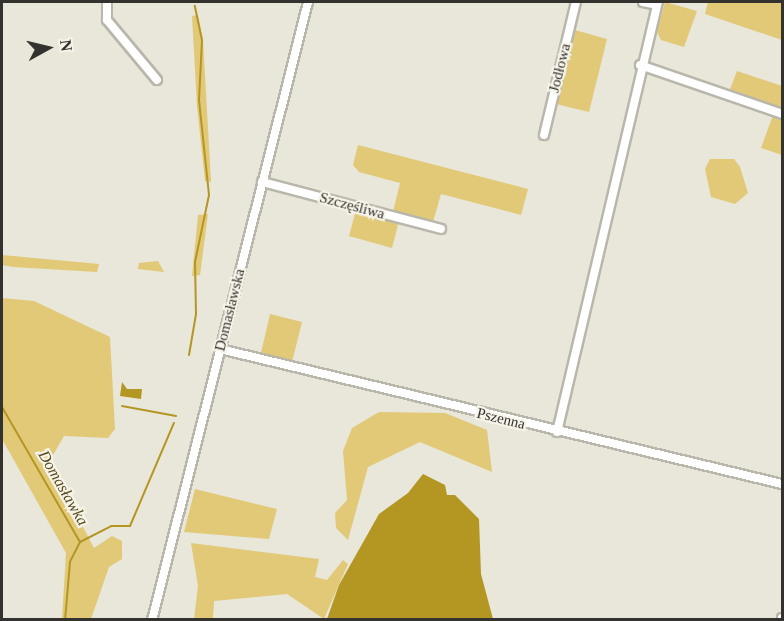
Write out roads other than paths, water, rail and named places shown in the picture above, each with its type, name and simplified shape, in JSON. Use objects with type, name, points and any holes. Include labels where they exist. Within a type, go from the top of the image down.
[{"type":"street","points":[[107,2],[107,20],[157,80]]},
{"type":"street","name":"Domasławska","points":[[152,620],[308,2]]},
{"type":"street","name":"Jodłowa","points":[[544,135],[576,2]]},
{"type":"street","points":[[557,432],[604,241],[635,85],[657,3],[643,2]]},
{"type":"street","points":[[640,65],[783,114]]},
{"type":"street","name":"Szczęśliwa","points":[[262,182],[441,229]]},
{"type":"street","name":"Pszenna","points":[[220,349],[557,432],[783,484]]},
{"type":"waterway","points":[[189,355],[196,314],[195,262],[209,195],[199,100],[202,40],[195,6]]},
{"type":"waterway","points":[[122,406],[176,416]]},
{"type":"waterway","name":"Domasławka","points":[[2,407],[80,542],[70,562],[65,620]]},
{"type":"waterway","points":[[80,542],[111,526],[130,526],[174,423]]}]
